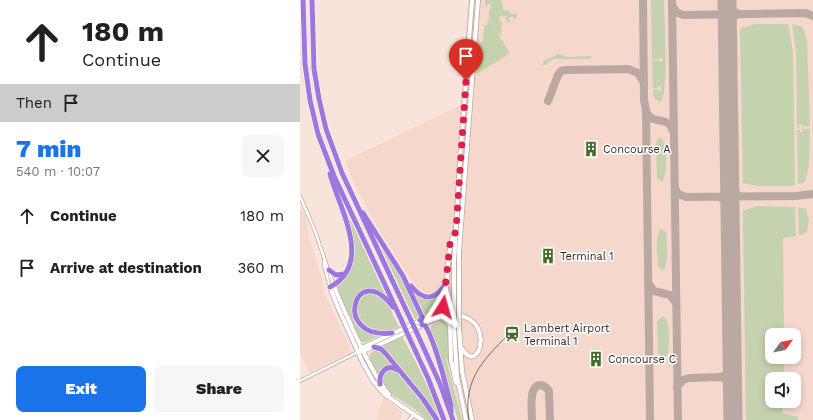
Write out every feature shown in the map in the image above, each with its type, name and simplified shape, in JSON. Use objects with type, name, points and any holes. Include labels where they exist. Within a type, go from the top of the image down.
[{"type":"highway","points":[[303,0],[304,47],[307,84],[314,118],[352,245],[351,262],[345,274],[332,286]]},
{"type":"highway","points":[[312,0],[313,54],[316,84],[322,114],[336,159],[440,384],[453,420]]},
{"type":"highway","points":[[323,150],[341,192],[428,378],[444,420]]},
{"type":"highway","points":[[355,201],[406,281],[422,322],[433,341],[451,405],[451,412]]},
{"type":"highway","points":[[329,270],[336,275],[345,274]]},
{"type":"highway","points":[[406,281],[417,293],[430,297],[439,293],[446,283]]},
{"type":"highway","points":[[392,333],[376,333],[362,325],[354,312],[356,300],[365,292],[376,292],[387,300],[400,317]]},
{"type":"highway","points":[[372,346],[383,351],[429,407],[437,420]]},
{"type":"highway","points":[[380,384],[381,374],[385,369],[392,367],[399,371]]},
{"type":"street","points":[[472,0],[460,160],[454,303],[463,379],[472,420]]},
{"type":"street","points":[[466,420],[455,356],[459,303],[459,252],[478,0]]},
{"type":"street","points":[[300,196],[315,230],[329,270],[336,303],[373,381],[384,394],[422,420]]},
{"type":"street","points":[[300,380],[422,322],[439,312],[443,307],[450,244],[456,231]]},
{"type":"street","points":[[323,256],[324,265],[332,286],[368,362],[380,384],[390,397]]},
{"type":"street","points":[[368,362],[368,354],[372,346],[392,333],[440,317],[462,316],[472,321],[478,327],[481,341],[480,349],[477,354],[473,356],[467,355],[463,352],[460,345]]},
{"type":"street","points":[[440,317],[448,321],[450,325],[452,369],[460,392]]},
{"type":"street","points":[[358,340],[362,344],[372,346]]},
{"type":"street","points":[[409,420],[415,415]]},
{"type":"shaded area","points":[[468,0],[813,0],[813,420],[462,420],[446,357],[427,312],[413,283],[373,220],[355,185],[345,161],[461,105]]},
{"type":"shaded area","points":[[300,206],[306,217],[308,233],[322,280],[324,292],[352,352],[310,373],[300,354]]},
{"type":"shaded area","points":[[384,398],[402,412],[401,419],[377,420],[380,405]]},
{"type":"green space","points":[[485,0],[501,0],[504,11],[509,10],[510,13],[517,13],[517,17],[514,19],[512,16],[508,18],[510,21],[507,23],[506,16],[499,17],[500,22],[502,22],[501,36],[491,22],[489,14],[491,7],[490,3],[485,7]]},
{"type":"green space","points":[[651,0],[664,0],[665,84],[661,102],[655,99],[653,94],[653,89],[658,89],[658,91],[661,90],[661,86],[658,86],[658,88],[653,88],[652,60],[659,60],[660,62],[663,61],[662,57],[660,57],[660,59],[652,59]]},
{"type":"green space","points":[[488,18],[510,53],[477,74],[478,44],[483,41],[484,26],[487,25]]},
{"type":"green space","points":[[755,24],[788,24],[793,52],[795,185],[791,186],[756,186],[743,183],[740,31],[741,28]]},
{"type":"green space","points":[[792,24],[803,27],[807,41],[810,126],[802,127],[802,124],[799,124],[799,128],[797,128],[796,52]]},
{"type":"green space","points":[[558,54],[569,57],[591,56],[591,59],[553,59],[545,65],[542,65],[544,61]]},
{"type":"green space","points":[[802,129],[810,129],[809,166],[805,182],[798,184],[797,130],[802,132]]},
{"type":"green space","points":[[661,137],[666,151],[665,171],[662,181],[658,180],[657,176],[656,144],[657,139]]},
{"type":"green space","points":[[341,200],[386,296],[376,290],[364,291],[357,296],[353,304],[353,314],[374,334],[380,335],[366,342],[363,342],[359,338],[337,288],[346,276],[354,255],[352,234]]},
{"type":"green space","points":[[757,206],[795,207],[796,236],[783,238],[784,328],[765,328],[765,364],[784,364],[784,372],[765,372],[765,408],[783,408],[782,413],[798,417],[798,420],[746,420],[743,211]]},
{"type":"green space","points":[[798,207],[806,209],[809,220],[807,232],[799,236]]},
{"type":"green space","points":[[371,226],[400,273],[419,314],[419,317],[415,319],[410,309]]},
{"type":"green space","points":[[660,229],[666,232],[667,246],[667,261],[664,269],[662,270],[658,266],[657,252],[657,236]]},
{"type":"green space","points":[[414,292],[420,296],[438,297],[442,294],[440,307],[434,311],[424,314]]},
{"type":"green space","points":[[369,293],[379,295],[389,306],[399,327],[386,331],[374,330],[369,328],[360,320],[356,314],[359,299]]},
{"type":"green space","points":[[661,317],[665,317],[669,330],[668,354],[666,356],[661,356],[658,353],[657,322]]},
{"type":"green space","points":[[442,321],[448,324],[450,368],[446,359],[462,420],[458,420],[430,330],[431,326]]},
{"type":"green space","points":[[402,337],[423,377],[440,420],[381,347]]},
{"type":"green space","points":[[375,350],[382,352],[393,365],[383,368],[378,376],[370,359],[370,354]]},
{"type":"green space","points":[[390,369],[398,372],[435,420],[427,420],[414,409],[390,393],[382,383],[384,372]]},
{"type":"taxiway","points":[[643,0],[650,420]]},
{"type":"taxiway","points":[[672,0],[678,420]]},
{"type":"taxiway","points":[[727,0],[730,9],[738,14]]},
{"type":"taxiway","points":[[672,5],[676,12],[683,15],[806,13],[813,16]]},
{"type":"taxiway","points":[[727,26],[731,18],[738,14]]},
{"type":"taxiway","points":[[548,101],[558,75],[561,71],[565,70],[628,69],[638,73],[644,83]]},
{"type":"taxiway","points":[[646,111],[652,118],[668,123],[673,131]]},
{"type":"taxiway","points":[[729,183],[733,192],[740,196]]},
{"type":"taxiway","points":[[675,188],[678,194],[686,197],[796,196],[813,194]]},
{"type":"taxiway","points":[[719,197],[726,200],[730,210]]},
{"type":"taxiway","points":[[649,284],[654,291],[670,295],[676,303]]},
{"type":"taxiway","points":[[721,377],[728,374],[732,366]]},
{"type":"taxiway","points":[[677,387],[683,380],[689,378],[721,377],[728,381],[732,389]]},
{"type":"taxiway","points":[[532,420],[532,394],[534,389],[541,385],[546,387],[549,391],[550,420]]},
{"type":"runway","points":[[727,0],[733,420]]},
{"type":"tram line","points":[[469,420],[469,392],[478,369],[485,359],[513,330]]},
{"type":"place","name":"Concourse A","points":[[591,149]]},
{"type":"place","name":"Terminal 1","points":[[548,256]]},
{"type":"place","name":"Lambert Airport Terminal 1","points":[[512,334]]},
{"type":"place","name":"Concourse C","points":[[596,359]]},
{"type":"route","points":[[443,307],[450,244],[456,231],[466,80]]}]
